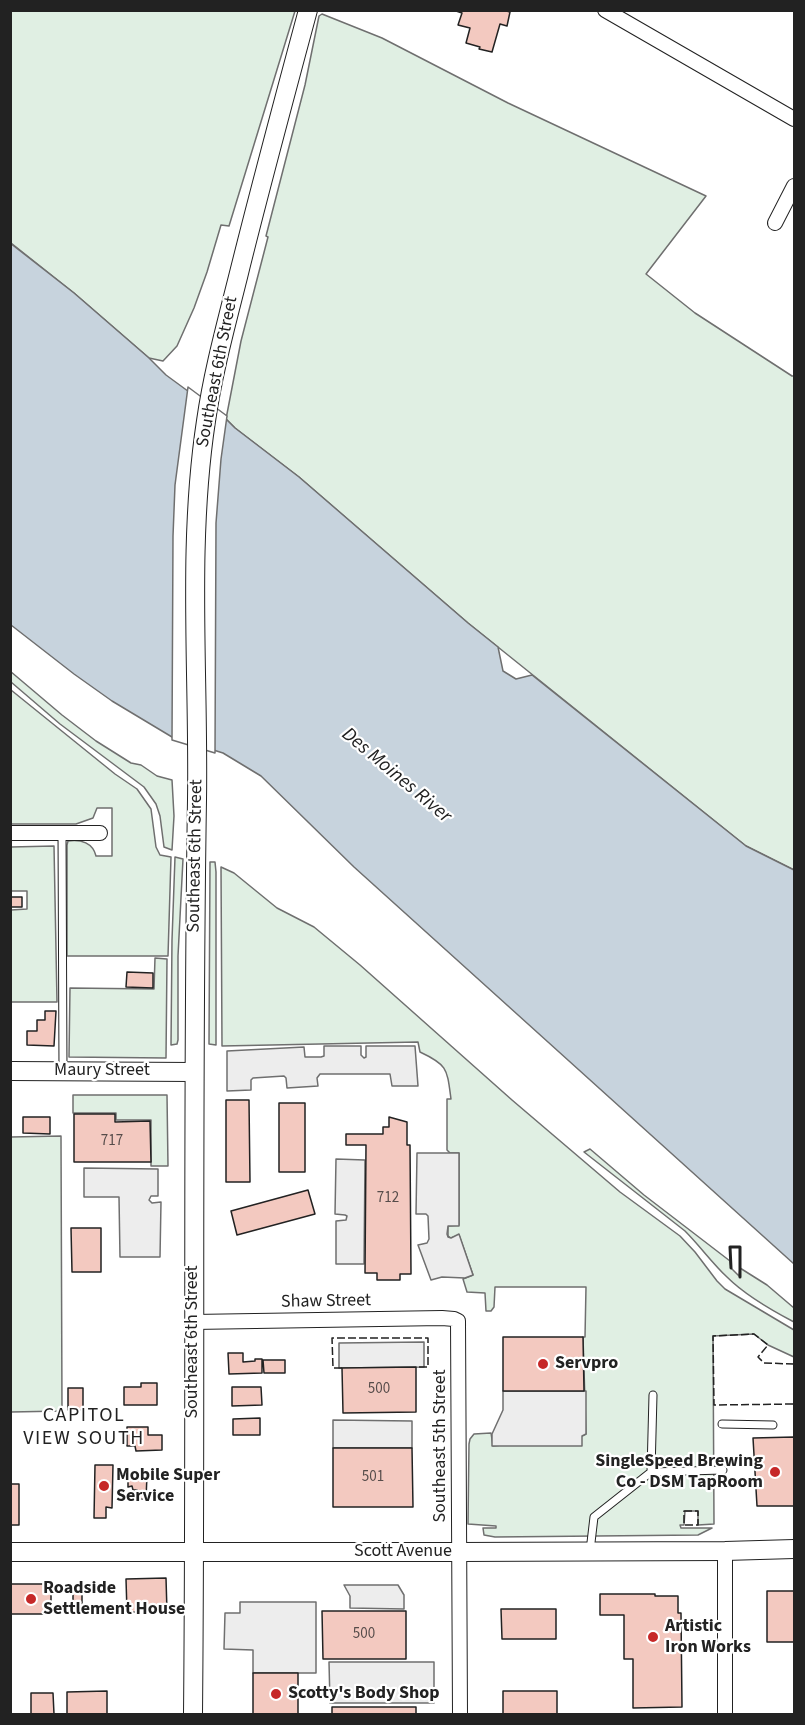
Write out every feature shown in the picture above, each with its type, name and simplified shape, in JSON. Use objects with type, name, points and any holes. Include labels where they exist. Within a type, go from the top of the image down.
[{"type":"main road","name":"Southeast 6th Street","points":[[193,1714],[197,515],[206,421],[216,366],[308,10]]},
{"type":"main road","name":"Maury Street","points":[[10,1071],[194,1072]]},
{"type":"main road","name":"Scott Avenue","points":[[10,1552],[795,1549]]},
{"type":"street","points":[[604,10],[795,119]]},
{"type":"street","points":[[775,223],[795,186]]},
{"type":"street","points":[[10,832],[100,832]]},
{"type":"street","name":"Shaw Street","points":[[193,1322],[442,1318],[458,1321]]},
{"type":"street","name":"Southeast 5th Street","points":[[458,1321],[460,1714]]},
{"type":"street","points":[[725,1551],[725,1714]]},
{"type":"lane","points":[[62,832],[63,1071]]},
{"type":"lane","points":[[651,1472],[653,1395]]},
{"type":"lane","points":[[722,1424],[773,1425]]},
{"type":"lane","points":[[590,1551],[594,1517],[651,1472],[723,1470]]},
{"type":"green space","points":[[10,11],[295,11],[229,226],[221,225],[194,308],[177,346],[163,361],[149,358],[74,293],[11,243]]},
{"type":"green space","points":[[322,14],[382,38],[508,103],[706,196],[646,274],[695,313],[794,376],[794,870],[746,846],[468,623],[299,477],[226,419],[241,341],[305,85],[319,16]]},
{"type":"green space","points":[[10,671],[96,741],[131,763],[141,765],[157,776],[172,780],[174,816],[172,850],[164,847],[156,804],[144,787],[60,724],[11,682]]},
{"type":"green space","points":[[11,690],[137,789],[151,809],[156,847],[160,855],[171,857],[168,956],[67,956],[68,841],[86,843],[96,856],[112,856],[112,808],[97,808],[93,818],[76,824],[11,824]]},
{"type":"green space","points":[[54,846],[57,1002],[11,1002],[11,910],[27,909],[27,891],[11,891],[11,847]]},
{"type":"green space","points":[[175,857],[183,859],[178,956],[178,1040],[177,1044],[171,1045],[172,940]]},
{"type":"green space","points":[[210,862],[215,862],[216,872],[216,1045],[209,1044]]},
{"type":"green space","points":[[221,867],[234,873],[277,908],[314,927],[620,1192],[680,1236],[725,1289],[794,1330],[794,1357],[768,1345],[754,1334],[713,1336],[714,1524],[698,1525],[698,1511],[685,1511],[684,1525],[680,1525],[681,1528],[712,1528],[698,1535],[495,1537],[484,1535],[483,1528],[496,1528],[496,1526],[468,1524],[469,1444],[474,1434],[491,1433],[493,1446],[586,1434],[583,1337],[585,1337],[586,1287],[495,1287],[494,1307],[491,1311],[486,1311],[485,1293],[467,1292],[463,1279],[473,1275],[459,1235],[451,1238],[448,1236],[448,1226],[459,1225],[459,1153],[450,1153],[447,1150],[447,1099],[451,1099],[447,1074],[441,1065],[420,1052],[418,1042],[222,1046]]},
{"type":"green space","points":[[155,958],[167,959],[166,1058],[69,1057],[70,988],[154,989]]},
{"type":"green space","points":[[73,1095],[167,1095],[168,1166],[151,1166],[151,1120],[116,1120],[116,1113],[73,1113]]},
{"type":"green space","points":[[61,1136],[62,1411],[11,1412],[11,1137]]},
{"type":"green space","points":[[590,1149],[644,1195],[730,1261],[731,1268],[739,1276],[740,1268],[767,1285],[794,1308],[794,1322],[759,1302],[734,1284],[685,1231],[584,1152]]},
{"type":"shaded area","points":[[324,1046],[361,1046],[361,1055],[364,1058],[366,1057],[366,1046],[415,1046],[418,1086],[392,1086],[390,1074],[320,1074],[317,1078],[318,1086],[287,1088],[284,1076],[253,1078],[251,1090],[227,1091],[227,1051],[304,1047],[305,1057],[321,1057],[324,1056]]},
{"type":"shaded area","points":[[417,1153],[459,1153],[459,1226],[448,1226],[447,1234],[451,1238],[459,1234],[473,1275],[465,1278],[442,1277],[431,1280],[418,1245],[427,1243],[429,1239],[428,1216],[416,1214]]},
{"type":"shaded area","points":[[336,1159],[365,1160],[364,1264],[336,1264],[336,1221],[346,1220],[347,1216],[335,1214]]},
{"type":"shaded area","points":[[84,1168],[158,1169],[158,1196],[151,1196],[149,1200],[152,1203],[161,1202],[160,1257],[120,1257],[119,1197],[84,1197]]},
{"type":"shaded area","points":[[424,1342],[424,1367],[339,1368],[339,1343]]},
{"type":"shaded area","points":[[503,1391],[586,1391],[586,1434],[582,1436],[582,1446],[492,1446],[492,1434],[503,1410]]},
{"type":"shaded area","points":[[333,1420],[412,1421],[412,1448],[333,1448]]},
{"type":"shaded area","points":[[344,1585],[398,1585],[404,1595],[404,1609],[350,1608],[350,1596]]},
{"type":"shaded area","points":[[240,1602],[316,1602],[316,1673],[253,1673],[253,1650],[224,1649],[225,1613],[240,1613]]},
{"type":"shaded area","points":[[329,1662],[434,1662],[434,1703],[330,1703]]},
{"type":"water","name":"Des Moines River","points":[[10,243],[74,293],[166,375],[299,477],[498,647],[503,671],[516,679],[532,675],[746,846],[794,870],[794,1264],[354,867],[261,776],[223,753],[172,737],[112,701],[11,625]]},
{"type":"pier","points":[[188,387],[227,416],[216,523],[215,753],[172,740],[175,485]]},
{"type":"building","points":[[453,10],[510,12],[507,26],[500,24],[492,52],[466,43],[470,28],[458,25],[462,13]]},
{"type":"building","points":[[10,897],[22,897],[22,907],[10,907]]},
{"type":"building","points":[[127,972],[153,973],[153,988],[126,987]]},
{"type":"building","points":[[45,1011],[56,1011],[54,1046],[27,1045],[27,1031],[37,1031],[37,1020],[45,1020]]},
{"type":"building","points":[[226,1100],[249,1100],[250,1182],[226,1182]]},
{"type":"building","points":[[279,1103],[305,1103],[305,1172],[279,1172]]},
{"type":"building","points":[[74,1114],[115,1114],[115,1122],[150,1121],[151,1162],[74,1162]]},
{"type":"building","points":[[23,1117],[50,1117],[50,1134],[23,1133]]},
{"type":"building","points":[[389,1117],[407,1122],[407,1145],[410,1145],[411,1274],[400,1274],[400,1280],[377,1280],[377,1273],[365,1273],[366,1145],[346,1145],[346,1134],[383,1134],[383,1127],[389,1127]]},
{"type":"building","points":[[308,1190],[315,1214],[237,1235],[231,1211]]},
{"type":"building","points":[[71,1228],[101,1228],[101,1272],[72,1272]]},
{"type":"building","name":"Servpro","points":[[503,1337],[583,1337],[584,1391],[503,1391]]},
{"type":"building","points":[[228,1353],[243,1353],[243,1362],[262,1359],[262,1373],[229,1374]]},
{"type":"building","points":[[263,1360],[285,1360],[285,1373],[264,1373]]},
{"type":"building","points":[[416,1367],[416,1412],[343,1413],[342,1368]]},
{"type":"building","points":[[141,1383],[157,1383],[157,1405],[124,1405],[124,1387],[141,1387]]},
{"type":"building","points":[[232,1387],[261,1387],[262,1405],[232,1406]]},
{"type":"building","points":[[68,1388],[83,1388],[83,1410],[68,1410]]},
{"type":"building","points":[[260,1418],[260,1435],[233,1435],[233,1419]]},
{"type":"building","points":[[127,1427],[148,1427],[148,1435],[162,1435],[162,1450],[136,1451],[135,1446],[127,1446]]},
{"type":"building","name":"SingleSpeed Brewing Co - DSM TapRoom","points":[[794,1437],[794,1506],[757,1506],[753,1438]]},
{"type":"building","points":[[333,1448],[412,1448],[413,1507],[333,1507]]},
{"type":"building","name":"Mobile Super Service","points":[[95,1465],[113,1465],[112,1508],[106,1507],[106,1518],[94,1518]]},
{"type":"building","points":[[128,1475],[147,1475],[146,1499],[137,1499],[137,1490],[133,1490],[132,1486],[128,1487]]},
{"type":"building","points":[[10,1484],[19,1484],[19,1525],[10,1525]]},
{"type":"building","points":[[166,1578],[167,1612],[127,1612],[126,1579]]},
{"type":"building","name":"Roadside Settlement House","points":[[10,1584],[51,1584],[51,1614],[10,1614]]},
{"type":"building","points":[[73,1589],[82,1589],[82,1604],[73,1604]]},
{"type":"building","points":[[767,1591],[794,1591],[794,1642],[767,1642]]},
{"type":"building","name":"Artistic Iron Works","points":[[600,1594],[678,1596],[678,1613],[681,1613],[682,1707],[633,1708],[633,1659],[624,1659],[624,1615],[600,1615]]},
{"type":"building","points":[[501,1609],[556,1609],[556,1639],[502,1639]]},
{"type":"building","points":[[322,1611],[406,1611],[406,1659],[323,1659]]},
{"type":"building","name":"Scotty's Body Shop","points":[[253,1673],[298,1673],[298,1714],[253,1714]]},
{"type":"building","points":[[107,1691],[107,1714],[67,1714],[67,1692]]},
{"type":"building","points":[[503,1691],[557,1691],[557,1714],[503,1714]]},
{"type":"building","points":[[31,1693],[53,1693],[54,1714],[31,1714]]},
{"type":"building","points":[[332,1707],[416,1707],[416,1714],[332,1714]]},
{"type":"fence","points":[[794,1364],[764,1363],[758,1357],[768,1345],[754,1334],[713,1336],[714,1405],[794,1404]]},
{"type":"fence","points":[[342,1368],[333,1368],[332,1338],[428,1338],[428,1367],[416,1367]]},
{"type":"fence","points":[[684,1511],[698,1511],[698,1525],[684,1525],[684,1511]]},
{"type":"wall","points":[[731,1268],[730,1247],[740,1247],[740,1277]]},
{"type":"place","name":"Servpro","points":[[543,1364]]},
{"type":"place","name":"SingleSpeed Brewing Co - DSM TapRoom","points":[[775,1472]]},
{"type":"place","name":"Mobile Super Service","points":[[104,1486]]},
{"type":"place","name":"Roadside Settlement House","points":[[31,1599]]},
{"type":"place","name":"Artistic Iron Works","points":[[653,1637]]},
{"type":"place","name":"Scotty's Body Shop","points":[[276,1694]]},
{"type":"district","name":"CAPITOL VIEW SOUTH","points":[[84,1428]]}]
